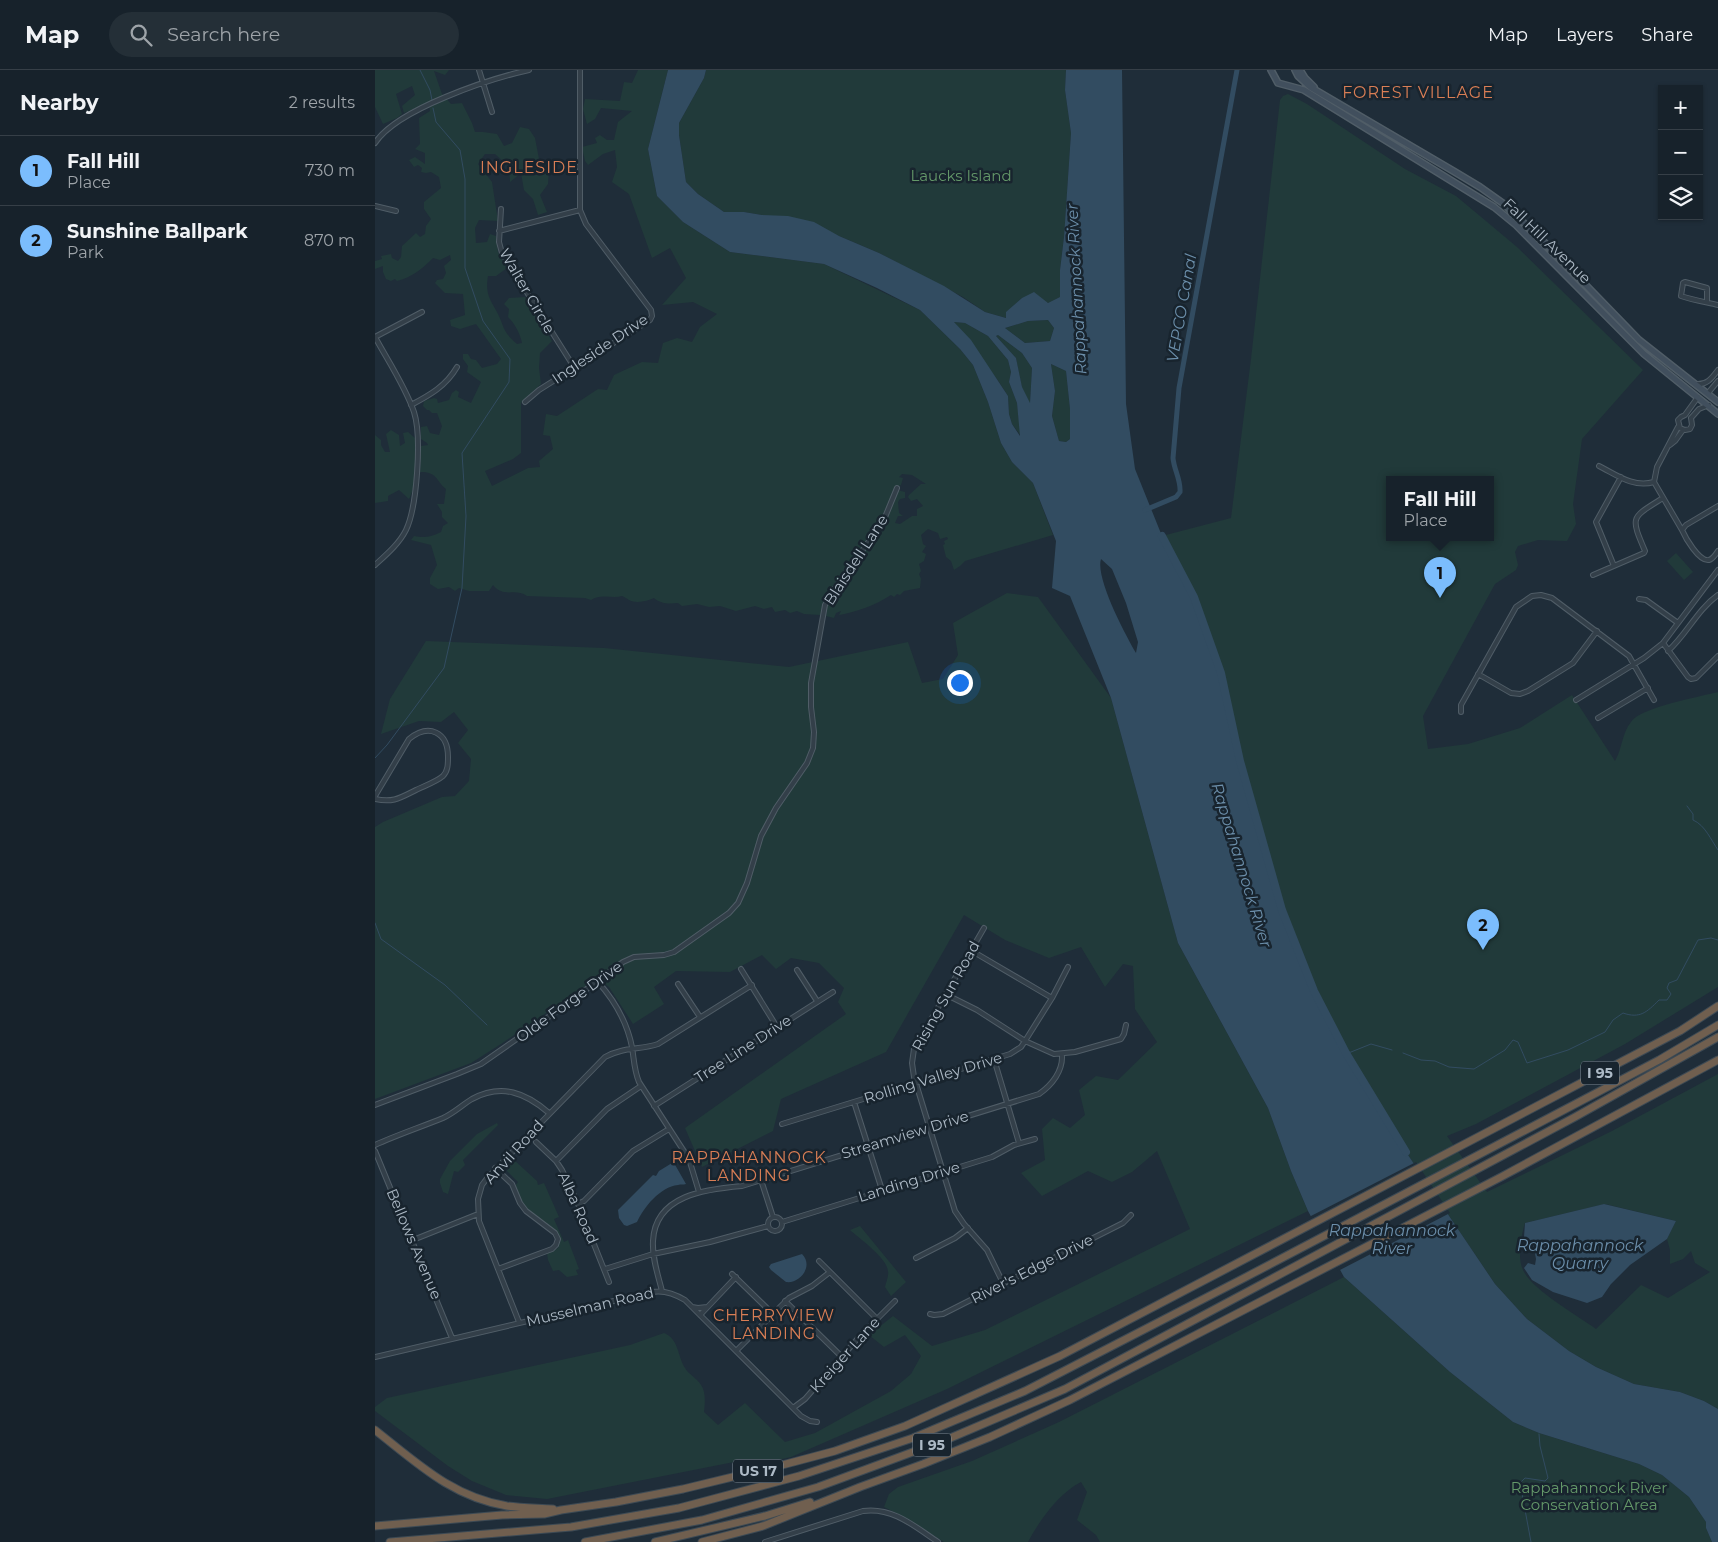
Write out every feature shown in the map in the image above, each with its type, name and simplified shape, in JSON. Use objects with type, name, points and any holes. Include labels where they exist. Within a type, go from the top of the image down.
[{"type":"highway","name":"I 95","points":[[905,1426],[1060,1356],[1680,1031],[1718,1006]]},
{"type":"highway","name":"I 95","points":[[390,1542],[571,1527],[679,1508],[799,1476],[913,1438],[1025,1391],[1659,1060],[1718,1025]]},
{"type":"highway","name":"I 95","points":[[585,1542],[711,1517],[818,1487],[948,1439],[1065,1389],[1498,1158],[1718,1037]]},
{"type":"highway","name":"I 95","points":[[655,1542],[765,1516],[861,1487],[990,1437],[1070,1400],[1263,1302],[1718,1060]]},
{"type":"highway","name":"US 17","points":[[561,1510],[670,1492],[786,1464],[835,1451],[905,1426]]},
{"type":"highway","points":[[375,1430],[429,1474],[467,1494],[507,1506],[561,1510]]},
{"type":"highway","points":[[703,1542],[763,1526],[861,1487]]},
{"type":"highway","points":[[375,1526],[544,1514],[561,1510]]},
{"type":"main road","points":[[1287,84],[1294,79],[1297,71]]},
{"type":"main road","name":"Fall Hill Avenue","points":[[1297,71],[1312,85],[1344,106],[1504,204],[1639,340],[1718,402]]},
{"type":"main road","name":"Fall Hill Avenue","points":[[1273,72],[1278,83],[1303,90],[1494,207],[1516,225],[1644,354],[1718,414]]},
{"type":"main road","points":[[1698,396],[1708,393]]},
{"type":"street","points":[[479,70],[492,112]]},
{"type":"street","points":[[375,143],[386,129],[407,116],[483,83],[529,70]]},
{"type":"street","points":[[499,231],[579,210],[580,70]]},
{"type":"street","points":[[375,206],[396,212]]},
{"type":"street","name":"Walter Circle","points":[[501,209],[499,242],[502,253],[574,368]]},
{"type":"street","name":"Ingleside Drive","points":[[525,402],[539,390],[650,320],[652,316],[651,310],[586,224],[579,210]]},
{"type":"street","points":[[1707,302],[1707,288],[1683,283],[1681,296],[1718,305]]},
{"type":"street","points":[[375,565],[401,537],[409,522],[419,450],[417,424],[411,405],[375,337],[423,312]]},
{"type":"street","points":[[411,405],[438,390],[457,367]]},
{"type":"street","points":[[1695,384],[1708,382],[1718,370]]},
{"type":"street","points":[[1708,393],[1718,381]]},
{"type":"street","points":[[1698,396],[1685,415],[1681,416],[1678,420],[1679,427],[1657,467],[1654,482],[1692,548],[1709,560],[1718,551]]},
{"type":"street","points":[[1691,418],[1699,409],[1709,405]]},
{"type":"street","points":[[1679,427],[1683,430],[1688,430],[1692,427],[1693,422],[1691,418],[1685,415]]},
{"type":"street","points":[[1668,446],[1675,441],[1683,430]]},
{"type":"street","points":[[1599,466],[1637,483],[1654,482]]},
{"type":"street","points":[[1614,566],[1596,522],[1621,477]]},
{"type":"street","name":"Blaisdell Lane","points":[[819,633],[822,615],[829,597],[879,527],[897,488]]},
{"type":"street","points":[[1593,575],[1644,553],[1645,551],[1635,530],[1637,518],[1643,510],[1663,498]]},
{"type":"street","points":[[1682,530],[1686,525],[1718,506]]},
{"type":"street","points":[[1576,700],[1635,664],[1663,643],[1718,570]]},
{"type":"street","points":[[1461,712],[1461,705],[1477,674],[1516,606],[1532,596],[1541,595],[1552,598],[1628,655],[1635,664],[1654,700]]},
{"type":"street","points":[[1668,651],[1682,637],[1704,607],[1718,595]]},
{"type":"street","points":[[1639,599],[1646,600],[1679,623]]},
{"type":"street","points":[[1477,674],[1511,693],[1520,694],[1528,691],[1573,662],[1597,631]]},
{"type":"street","name":"Olde Forge Drive","points":[[375,1105],[481,1064],[628,959],[674,952],[729,914],[738,903],[747,883],[761,836],[776,808],[807,763],[813,748],[811,683],[819,633]]},
{"type":"street","points":[[1663,643],[1691,679],[1696,678],[1718,656]]},
{"type":"street","points":[[1598,718],[1648,688]]},
{"type":"street","points":[[429,732],[441,735],[448,746],[448,762],[445,774],[433,782],[394,800],[385,802],[375,797],[377,787],[405,743],[417,734],[429,732]]},
{"type":"street","name":"Rising Sun Road","points":[[984,928],[947,995],[914,1049],[912,1063],[915,1084],[955,1211],[987,1250],[1003,1283]]},
{"type":"street","points":[[971,951],[1052,998]]},
{"type":"street","name":"Rolling Valley Drive","points":[[782,1124],[1010,1054],[1021,1047],[1025,1041],[1052,998],[1068,967]]},
{"type":"street","points":[[741,969],[777,1027]]},
{"type":"street","points":[[797,970],[817,1001]]},
{"type":"street","points":[[598,982],[621,1012],[632,1048],[635,1072],[641,1086],[689,1159],[699,1192]]},
{"type":"street","points":[[678,984],[700,1017]]},
{"type":"street","name":"Anvil Road","points":[[519,1322],[481,1229],[478,1199],[482,1185],[495,1168],[599,1061],[623,1049],[649,1047],[658,1044],[752,986]]},
{"type":"street","name":"Tree Line Drive","points":[[654,1106],[833,992]]},
{"type":"street","points":[[947,995],[977,1010],[1025,1041],[1054,1054],[1062,1055],[1121,1039],[1124,1034],[1125,1025]]},
{"type":"street","name":"Streamview Drive","points":[[662,1291],[653,1254],[655,1227],[667,1208],[680,1199],[714,1188],[742,1186],[1039,1094],[1053,1082],[1062,1063],[1062,1055]]},
{"type":"street","points":[[994,1060],[1019,1143]]},
{"type":"street","points":[[556,1161],[607,1109],[641,1086]]},
{"type":"street","points":[[375,1145],[443,1118],[474,1098],[491,1092],[507,1092],[522,1095],[537,1103],[549,1113]]},
{"type":"street","points":[[854,1102],[882,1190]]},
{"type":"street","points":[[578,1204],[584,1201],[633,1151],[669,1129]]},
{"type":"street","name":"Landing Drive","points":[[782,1222],[992,1157],[1019,1143],[1035,1139]]},
{"type":"street","name":"Alba Road","points":[[536,1142],[556,1161],[562,1170],[578,1204],[609,1282]]},
{"type":"street","name":"Bellows Avenue","points":[[375,1151],[452,1338]]},
{"type":"street","points":[[495,1168],[512,1184],[526,1211],[555,1232],[557,1239],[556,1245],[552,1249],[498,1269]]},
{"type":"street","points":[[761,1180],[773,1217]]},
{"type":"street","points":[[413,1240],[478,1214]]},
{"type":"street","name":"River's Edge Drive","points":[[930,1314],[934,1316],[943,1314],[1123,1223],[1131,1215]]},
{"type":"street","points":[[773,1217],[777,1217],[782,1222],[782,1227],[777,1231],[772,1231],[768,1226],[769,1220],[773,1217]]},
{"type":"street","points":[[605,1269],[653,1254],[710,1242],[768,1226]]},
{"type":"street","points":[[916,1258],[955,1238],[968,1228]]},
{"type":"street","points":[[819,1261],[877,1319]]},
{"type":"street","points":[[736,1351],[792,1295],[812,1286],[830,1272]]},
{"type":"street","points":[[732,1274],[773,1314]]},
{"type":"street","points":[[700,1315],[736,1278]]},
{"type":"street","name":"Musselman Road","points":[[375,1357],[519,1322],[662,1291],[680,1297],[691,1306],[793,1408],[805,1419],[817,1422]]},
{"type":"street","name":"Kreiger Lane","points":[[793,1408],[805,1400],[895,1300]]},
{"type":"street","points":[[785,1301],[843,1357]]},
{"type":"street","points":[[691,1306],[696,1308],[707,1306]]},
{"type":"street","points":[[765,1542],[863,1511],[877,1510],[896,1515],[937,1542]]},
{"type":"green space","points":[[375,70],[449,70],[445,75],[434,71],[442,94],[451,104],[462,103],[475,132],[497,134],[504,146],[512,143],[520,127],[529,129],[535,138],[539,159],[549,170],[548,184],[540,195],[547,212],[538,215],[533,199],[524,190],[521,173],[510,182],[509,167],[495,154],[485,154],[478,164],[492,182],[498,221],[479,220],[475,228],[476,243],[487,242],[490,234],[496,236],[498,252],[507,268],[496,276],[488,276],[487,287],[491,300],[503,327],[517,344],[522,343],[520,336],[508,317],[509,309],[504,304],[509,298],[525,297],[552,341],[540,353],[541,384],[521,403],[521,453],[513,459],[485,471],[492,486],[528,468],[540,467],[539,461],[553,449],[550,436],[543,435],[546,414],[557,416],[598,389],[607,390],[614,375],[642,362],[658,363],[663,343],[677,338],[692,342],[700,327],[717,314],[693,302],[662,305],[686,278],[670,248],[652,258],[629,194],[612,182],[617,167],[615,150],[603,154],[588,165],[585,161],[582,147],[597,143],[595,138],[600,135],[607,140],[614,140],[618,122],[632,111],[601,108],[595,119],[587,124],[583,109],[585,99],[620,101],[624,82],[632,83],[638,70],[668,70],[648,149],[657,196],[683,222],[730,252],[824,264],[920,310],[960,349],[973,365],[988,402],[1001,443],[1012,462],[1033,483],[1053,535],[965,561],[954,570],[951,561],[946,557],[943,545],[945,544],[944,541],[948,539],[947,537],[940,539],[938,533],[928,529],[921,535],[923,544],[926,546],[922,552],[926,554],[924,561],[919,564],[921,571],[919,574],[921,579],[920,588],[904,591],[894,597],[891,595],[866,608],[839,615],[841,611],[836,613],[834,618],[826,616],[827,612],[825,611],[830,597],[882,524],[897,490],[905,492],[905,498],[900,499],[898,502],[899,513],[903,516],[898,516],[895,523],[900,524],[912,516],[917,516],[917,509],[923,506],[917,499],[911,501],[908,497],[921,484],[926,484],[912,475],[902,474],[899,477],[903,478],[901,485],[897,487],[882,522],[829,593],[820,615],[804,614],[797,611],[790,613],[785,610],[775,612],[772,607],[764,609],[755,606],[736,611],[720,606],[709,607],[697,604],[682,606],[678,603],[662,602],[654,598],[639,602],[622,596],[603,596],[591,600],[585,598],[527,596],[518,592],[502,591],[493,585],[489,591],[469,591],[459,588],[455,591],[449,587],[438,589],[430,584],[430,578],[437,565],[431,545],[411,540],[414,536],[428,537],[437,534],[448,523],[442,517],[442,512],[437,504],[444,504],[446,489],[430,473],[420,472],[421,446],[428,445],[421,439],[421,427],[427,426],[430,433],[439,435],[442,426],[437,413],[432,413],[423,406],[424,401],[434,398],[437,399],[438,403],[449,400],[452,393],[456,390],[459,392],[458,397],[471,403],[481,382],[467,372],[468,366],[463,359],[463,354],[468,354],[482,368],[497,364],[501,359],[476,324],[460,329],[451,326],[450,320],[465,315],[463,294],[445,293],[435,283],[437,280],[443,279],[446,273],[444,266],[451,260],[450,255],[440,260],[433,258],[417,272],[397,281],[395,279],[391,281],[386,279],[383,266],[375,269],[375,261],[382,259],[381,256],[391,254],[392,258],[398,261],[401,257],[402,246],[416,233],[420,237],[425,234],[426,226],[431,219],[424,209],[424,202],[441,188],[439,177],[431,172],[421,172],[422,168],[418,165],[414,167],[409,160],[415,157],[425,164],[425,153],[415,149],[420,144],[419,118],[430,111],[429,103],[404,113],[402,106],[415,95],[412,86],[396,94],[402,114],[383,124],[375,107]]},
{"type":"green space","name":"Laucks Island","points":[[706,70],[1066,70],[1065,90],[1071,133],[1060,270],[1060,297],[1049,303],[1022,298],[1007,312],[1006,318],[985,312],[963,297],[879,253],[839,236],[762,215],[744,212],[724,212],[698,194],[686,182],[679,135],[679,123],[704,78]]},
{"type":"green space","points":[[1288,94],[1307,104],[1405,169],[1456,196],[1517,247],[1643,370],[1582,439],[1573,504],[1576,524],[1567,541],[1538,540],[1518,546],[1515,552],[1518,565],[1516,570],[1495,584],[1423,716],[1428,749],[1468,744],[1520,728],[1572,695],[1615,761],[1626,731],[1631,722],[1637,717],[1658,707],[1718,692],[1718,987],[1625,1044],[1476,1124],[1447,1136],[1487,1192],[1612,1131],[1718,1074],[1718,1409],[1704,1401],[1680,1392],[1634,1384],[1596,1367],[1569,1351],[1527,1319],[1495,1284],[1406,1152],[1346,1053],[1314,991],[1282,910],[1240,761],[1221,673],[1194,597],[1162,536],[1231,518],[1280,100]],"holes":[[[1605,1204],[1676,1221],[1667,1239],[1670,1250],[1670,1264],[1683,1259],[1691,1251],[1695,1263],[1710,1272],[1668,1298],[1641,1285],[1596,1329],[1545,1294],[1528,1278],[1521,1265],[1520,1246],[1525,1223]]]},
{"type":"green space","points":[[1048,320],[1054,328],[1050,341],[1025,343],[1005,328],[1028,321]]},
{"type":"green space","points":[[954,322],[965,323],[988,336],[1008,360],[1011,372],[1009,382],[1017,403],[1021,436],[1012,424],[1009,414],[1008,396]]},
{"type":"green space","points":[[998,335],[1022,353],[1032,368],[1030,404],[1022,388],[1016,358],[996,336]]},
{"type":"green space","points":[[1051,364],[1066,371],[1070,409],[1070,439],[1066,442],[1059,441],[1052,416],[1055,391]]},
{"type":"green space","points":[[391,430],[399,435],[400,446],[405,443],[403,433],[408,432],[415,438],[414,486],[409,499],[399,490],[388,496],[388,501],[375,503],[375,435],[381,440],[381,445],[385,452],[390,452],[386,434]]},
{"type":"green space","points":[[1676,553],[1693,572],[1684,580],[1667,561]]},
{"type":"green space","points":[[1007,593],[1038,597],[1111,698],[1178,943],[1268,1108],[1308,1211],[947,1389],[791,1457],[756,1465],[739,1461],[547,1499],[506,1495],[472,1481],[448,1466],[375,1411],[375,1407],[387,1398],[630,1345],[664,1333],[675,1343],[685,1368],[703,1388],[704,1412],[718,1425],[745,1403],[785,1442],[815,1433],[891,1391],[911,1374],[921,1356],[905,1335],[884,1347],[869,1335],[893,1316],[932,1346],[985,1330],[1190,1229],[1157,1151],[1132,1172],[1112,1182],[1088,1171],[1042,1196],[1021,1173],[1045,1160],[1042,1129],[1053,1118],[1070,1128],[1085,1115],[1079,1090],[1096,1076],[1118,1080],[1157,1042],[1135,1009],[1133,966],[1123,964],[1105,987],[1081,947],[1049,958],[1005,940],[964,915],[886,1052],[781,1099],[773,1131],[702,1167],[685,1128],[846,1014],[838,1002],[844,988],[819,963],[791,958],[776,969],[762,955],[730,972],[676,971],[654,987],[664,1004],[633,1024],[609,987],[597,978],[471,1063],[375,1099],[375,827],[442,797],[455,796],[469,781],[471,759],[458,743],[468,730],[454,712],[441,722],[419,721],[381,734],[390,699],[426,641],[604,648],[789,667],[908,642],[922,683],[943,679],[958,655],[953,623]]},
{"type":"green space","points":[[497,1123],[498,1125],[463,1160],[465,1165],[458,1172],[454,1171],[448,1194],[443,1192],[440,1179],[450,1161],[477,1134]]},
{"type":"green space","points":[[513,1159],[537,1181],[538,1185],[544,1183],[559,1217],[554,1219],[564,1242],[568,1240],[579,1269],[576,1270],[578,1275],[567,1277],[559,1270],[553,1271],[547,1253],[558,1248],[559,1241],[557,1235],[553,1229],[531,1212],[523,1202],[515,1186],[518,1182],[507,1171],[508,1164]]},
{"type":"green space","points":[[860,1226],[906,1282],[891,1296],[885,1287],[888,1271],[883,1260],[850,1230]]},
{"type":"green space","name":"Rappahannock River Conservation Area","points":[[1344,1277],[1450,1372],[1513,1422],[1539,1433],[1639,1464],[1662,1475],[1689,1497],[1706,1522],[1706,1528],[1712,1542],[1100,1542],[1096,1535],[1077,1520],[1087,1492],[1081,1482],[1057,1500],[1028,1542],[944,1542],[906,1518],[884,1507],[889,1494],[898,1487],[972,1461],[1059,1422]]},
{"type":"water","name":"Rappahannock River","points":[[668,70],[706,70],[704,78],[679,123],[686,182],[698,194],[724,212],[788,216],[814,222],[839,236],[879,253],[944,286],[985,312],[1006,318],[1006,312],[1022,298],[1034,292],[1048,303],[1060,297],[1060,270],[1071,133],[1065,90],[1066,70],[1122,70],[1126,404],[1135,469],[1162,536],[1194,597],[1221,673],[1240,761],[1282,910],[1314,991],[1346,1053],[1406,1152],[1495,1284],[1527,1319],[1569,1351],[1596,1367],[1634,1384],[1680,1392],[1704,1401],[1718,1409],[1718,1542],[1712,1542],[1706,1528],[1706,1522],[1689,1497],[1662,1475],[1639,1464],[1539,1433],[1513,1422],[1450,1372],[1344,1277],[1308,1211],[1268,1108],[1178,943],[1111,698],[1070,596],[1052,588],[1056,541],[1033,483],[1012,462],[1001,443],[988,402],[973,365],[960,349],[920,310],[877,288],[824,264],[730,252],[683,222],[657,196],[648,149]],"holes":[[[1048,320],[1054,328],[1050,341],[1025,343],[1005,328],[1028,321]],[[954,322],[965,323],[988,336],[1008,360],[1011,372],[1009,382],[1017,403],[1020,436],[1012,424],[1009,414],[1008,396],[971,340]],[[998,335],[1022,353],[1032,368],[1030,403],[1022,387],[1016,358],[996,336]],[[1051,364],[1066,371],[1070,409],[1070,439],[1066,442],[1059,441],[1052,416],[1055,391]],[[1101,559],[1112,569],[1126,603],[1138,642],[1136,653],[1125,634],[1100,568]]]},
{"type":"water","points":[[674,1163],[686,1184],[665,1190],[648,1204],[637,1222],[627,1226],[624,1225],[619,1218],[618,1210],[653,1175],[656,1176],[659,1171]]},
{"type":"water","name":"Rappahannock Quarry","points":[[1604,1204],[1676,1221],[1667,1239],[1630,1265],[1611,1284],[1602,1297],[1587,1303],[1553,1292],[1532,1280],[1524,1268],[1528,1263],[1535,1265],[1536,1259],[1533,1243],[1524,1237],[1525,1223]]},
{"type":"water","points":[[802,1254],[807,1264],[806,1269],[800,1277],[791,1282],[786,1282],[769,1267],[771,1264]]},
{"type":"pier","points":[[1416,1162],[1450,1213],[1338,1271],[1309,1217]]},
{"type":"waterway","points":[[420,70],[430,90],[432,100]]},
{"type":"waterway","name":"VEPCO Canal","points":[[1145,510],[1176,497],[1180,492],[1173,458],[1179,388],[1237,70]]},
{"type":"waterway","points":[[375,758],[387,745],[444,668],[462,588],[466,516],[462,453],[509,382],[510,359],[483,321],[465,268],[465,179],[460,150],[436,122],[433,108]]},
{"type":"waterway","points":[[1162,536],[1194,597],[1221,673],[1240,761],[1282,910],[1314,991],[1346,1053],[1406,1152]]},
{"type":"waterway","points":[[1687,806],[1693,814],[1693,820],[1704,829],[1718,850]]},
{"type":"waterway","points":[[375,923],[381,939],[445,985],[487,1025]]},
{"type":"waterway","points":[[1403,1053],[1421,1060],[1435,1061],[1449,1067],[1474,1069],[1505,1050],[1513,1040],[1518,1042],[1527,1063],[1568,1050],[1605,1032],[1613,1020],[1623,1013],[1639,1015],[1647,1011],[1659,1000],[1667,1000],[1671,994],[1667,988],[1669,983],[1677,980],[1698,940],[1711,938],[1718,940]]},
{"type":"waterway","points":[[1346,1054],[1371,1044],[1392,1050]]},
{"type":"waterway","points":[[1531,1542],[1520,1483],[1525,1478],[1545,1481],[1548,1478],[1539,1434]]},
{"type":"place","name":"Fall Hill","points":[[1440,598]]},
{"type":"place","name":"Sunshine Ballpark","points":[[1483,950]]},
{"type":"district","name":"FOREST VILLAGE","points":[[1418,92]]},
{"type":"district","name":"INGLESIDE","points":[[529,167]]},
{"type":"district","name":"RAPPAHANNOCK LANDING","points":[[749,1166]]},
{"type":"district","name":"CHERRYVIEW LANDING","points":[[774,1324]]}]
